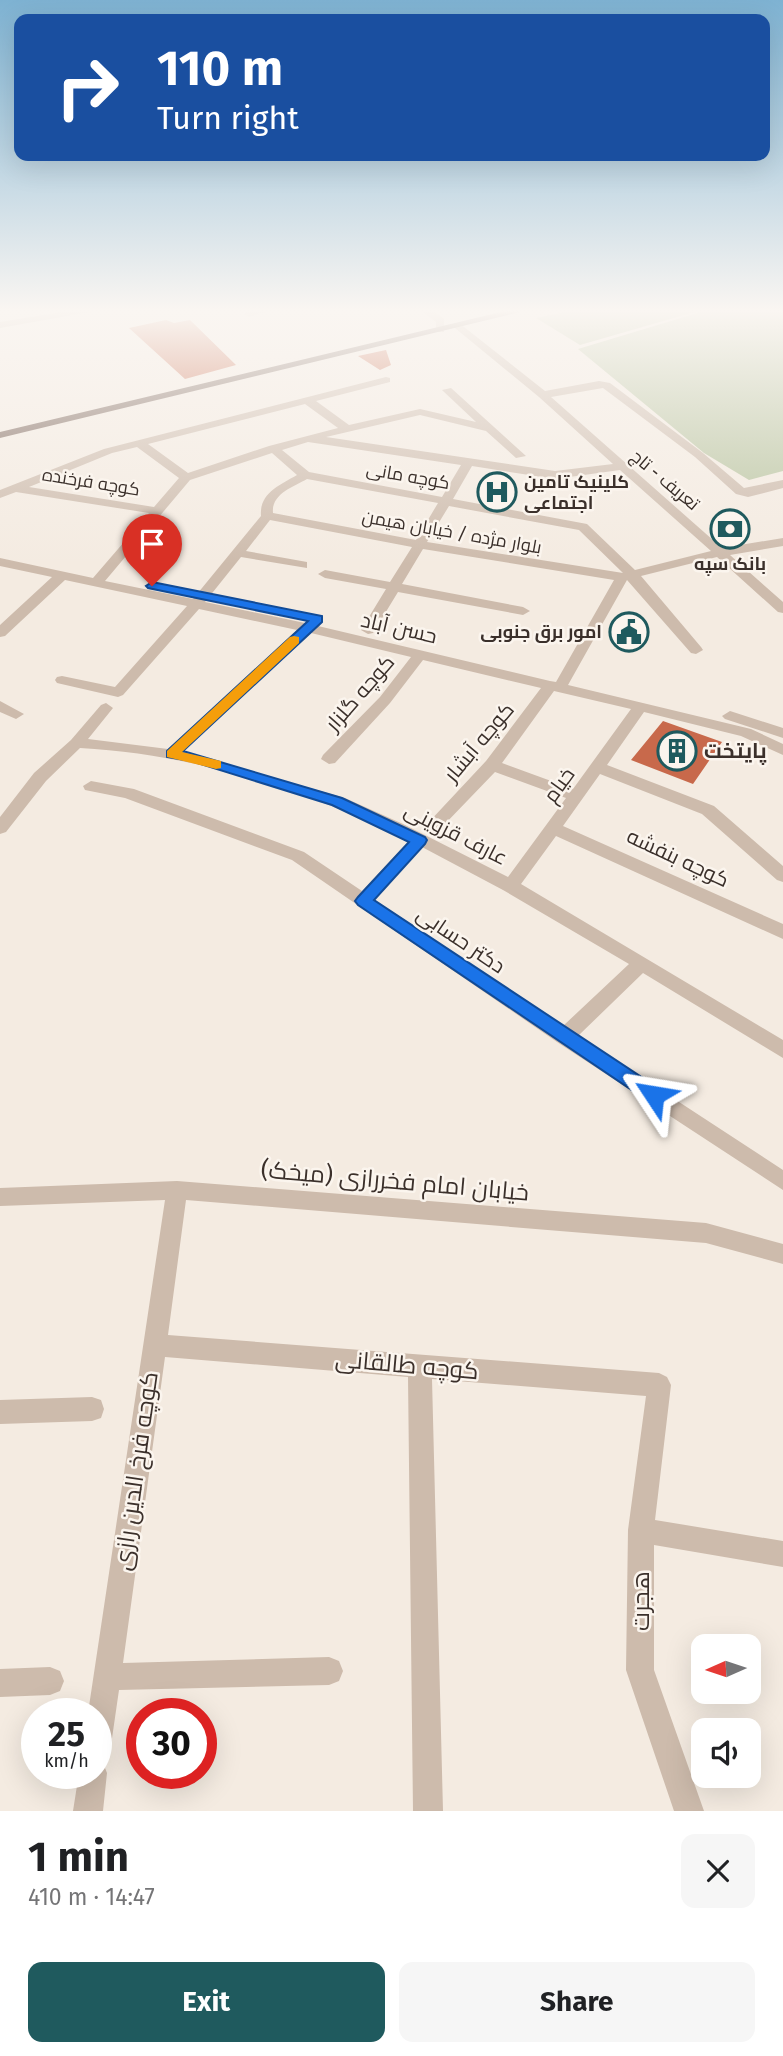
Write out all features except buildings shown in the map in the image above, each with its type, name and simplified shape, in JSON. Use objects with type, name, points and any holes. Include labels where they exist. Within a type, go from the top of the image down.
[{"type":"main road","points":[[0,435],[165,396]]},
{"type":"street","points":[[0,495],[108,451],[328,396]]},
{"type":"street","points":[[453,396],[520,456]]},
{"type":"street","name":"تعریف - تاج","points":[[544,396],[783,608]]},
{"type":"street","points":[[620,396],[740,491],[748,493],[783,484]]},
{"type":"street","points":[[308,401],[347,429]]},
{"type":"street","points":[[98,579],[186,477],[307,438],[420,412],[491,429]]},
{"type":"street","points":[[307,438],[562,475],[621,466]]},
{"type":"street","points":[[139,443],[186,477]]},
{"type":"street","points":[[62,680],[118,692],[200,600],[267,516],[266,506],[272,495],[305,475],[273,448]]},
{"type":"street","points":[[368,630],[468,463]]},
{"type":"street","name":"کوچه مانی","points":[[305,475],[445,500],[587,530],[627,575]]},
{"type":"street","name":"کوچه فرخنده","points":[[16,488],[159,511]]},
{"type":"street","name":"بلوار مژده / خیابان هیمن","points":[[267,516],[505,560],[627,575]]},
{"type":"street","points":[[696,650],[627,575],[723,552],[783,542]]},
{"type":"street","points":[[238,553],[302,565]]},
{"type":"street","name":"حسن آباد","points":[[0,555],[200,600],[313,623],[368,630],[641,706],[746,732],[783,750]]},
{"type":"street","name":"حسن آباد","points":[[0,562],[62,575],[98,579]]},
{"type":"street","points":[[325,574],[523,611]]},
{"type":"street","points":[[0,633],[62,575]]},
{"type":"street","name":"کوچه آبشار","points":[[436,823],[492,765],[559,683],[627,575]]},
{"type":"street","points":[[172,754],[313,623]]},
{"type":"street","name":"حسن آباد","points":[[313,623],[420,654],[750,721],[783,733]]},
{"type":"street","name":"کوچه گلزار","points":[[330,759],[385,700],[420,654]]},
{"type":"street","points":[[0,706],[16,714]]},
{"type":"street","name":"خیام","points":[[510,887],[641,706]]},
{"type":"street","points":[[0,828],[40,777],[76,743],[106,708]]},
{"type":"street","name":"عارف قزوینی","points":[[76,743],[117,744],[192,757],[337,802],[510,887],[783,1051]]},
{"type":"street","points":[[492,765],[576,796]]},
{"type":"street","points":[[597,767],[708,810],[783,876]]},
{"type":"street","name":"دکتر حسابی","points":[[91,786],[128,793],[298,856],[783,1181]]},
{"type":"street","name":"کوچه بنفشه","points":[[554,828],[783,932]]},
{"type":"street","points":[[363,901],[419,840]]},
{"type":"street","points":[[565,1037],[641,964]]},
{"type":"street","name":"خیابان امام فخررازی (میخک)","points":[[0,1197],[177,1190],[706,1233],[783,1254]]},
{"type":"street","name":"کوچه فرخ الدین رازی","points":[[104,1698],[177,1190]]},
{"type":"street","name":"کوچه طالقانی","points":[[155,1345],[659,1385]]},
{"type":"street","points":[[420,1366],[428,1811]]},
{"type":"street","name":"هجرت","points":[[659,1385],[642,1530],[640,1670],[688,1811]]},
{"type":"street","points":[[0,1412],[92,1409]]},
{"type":"street","points":[[642,1530],[783,1554]]},
{"type":"street","points":[[107,1677],[329,1671]]},
{"type":"street","points":[[0,1683],[50,1681]]},
{"type":"street","points":[[88,1811],[91,1789]]},
{"type":"green space","points":[[634,396],[783,396],[783,471],[749,480],[704,453]]},
{"type":"slow traffic","points":[[216,764],[172,754],[294,640]]},
{"type":"place","name":"کلینیک تامین اجتماعی","points":[[497,492]]},
{"type":"place","name":"بانک سپه","points":[[730,529]]},
{"type":"place","name":"امور برق جنوبی","points":[[629,632]]},
{"type":"place","name":"پایتخت","points":[[677,751]]},
{"type":"route","points":[[152,586],[318,619],[172,754],[192,757],[337,802],[419,840],[363,901],[654,1095]]}]
